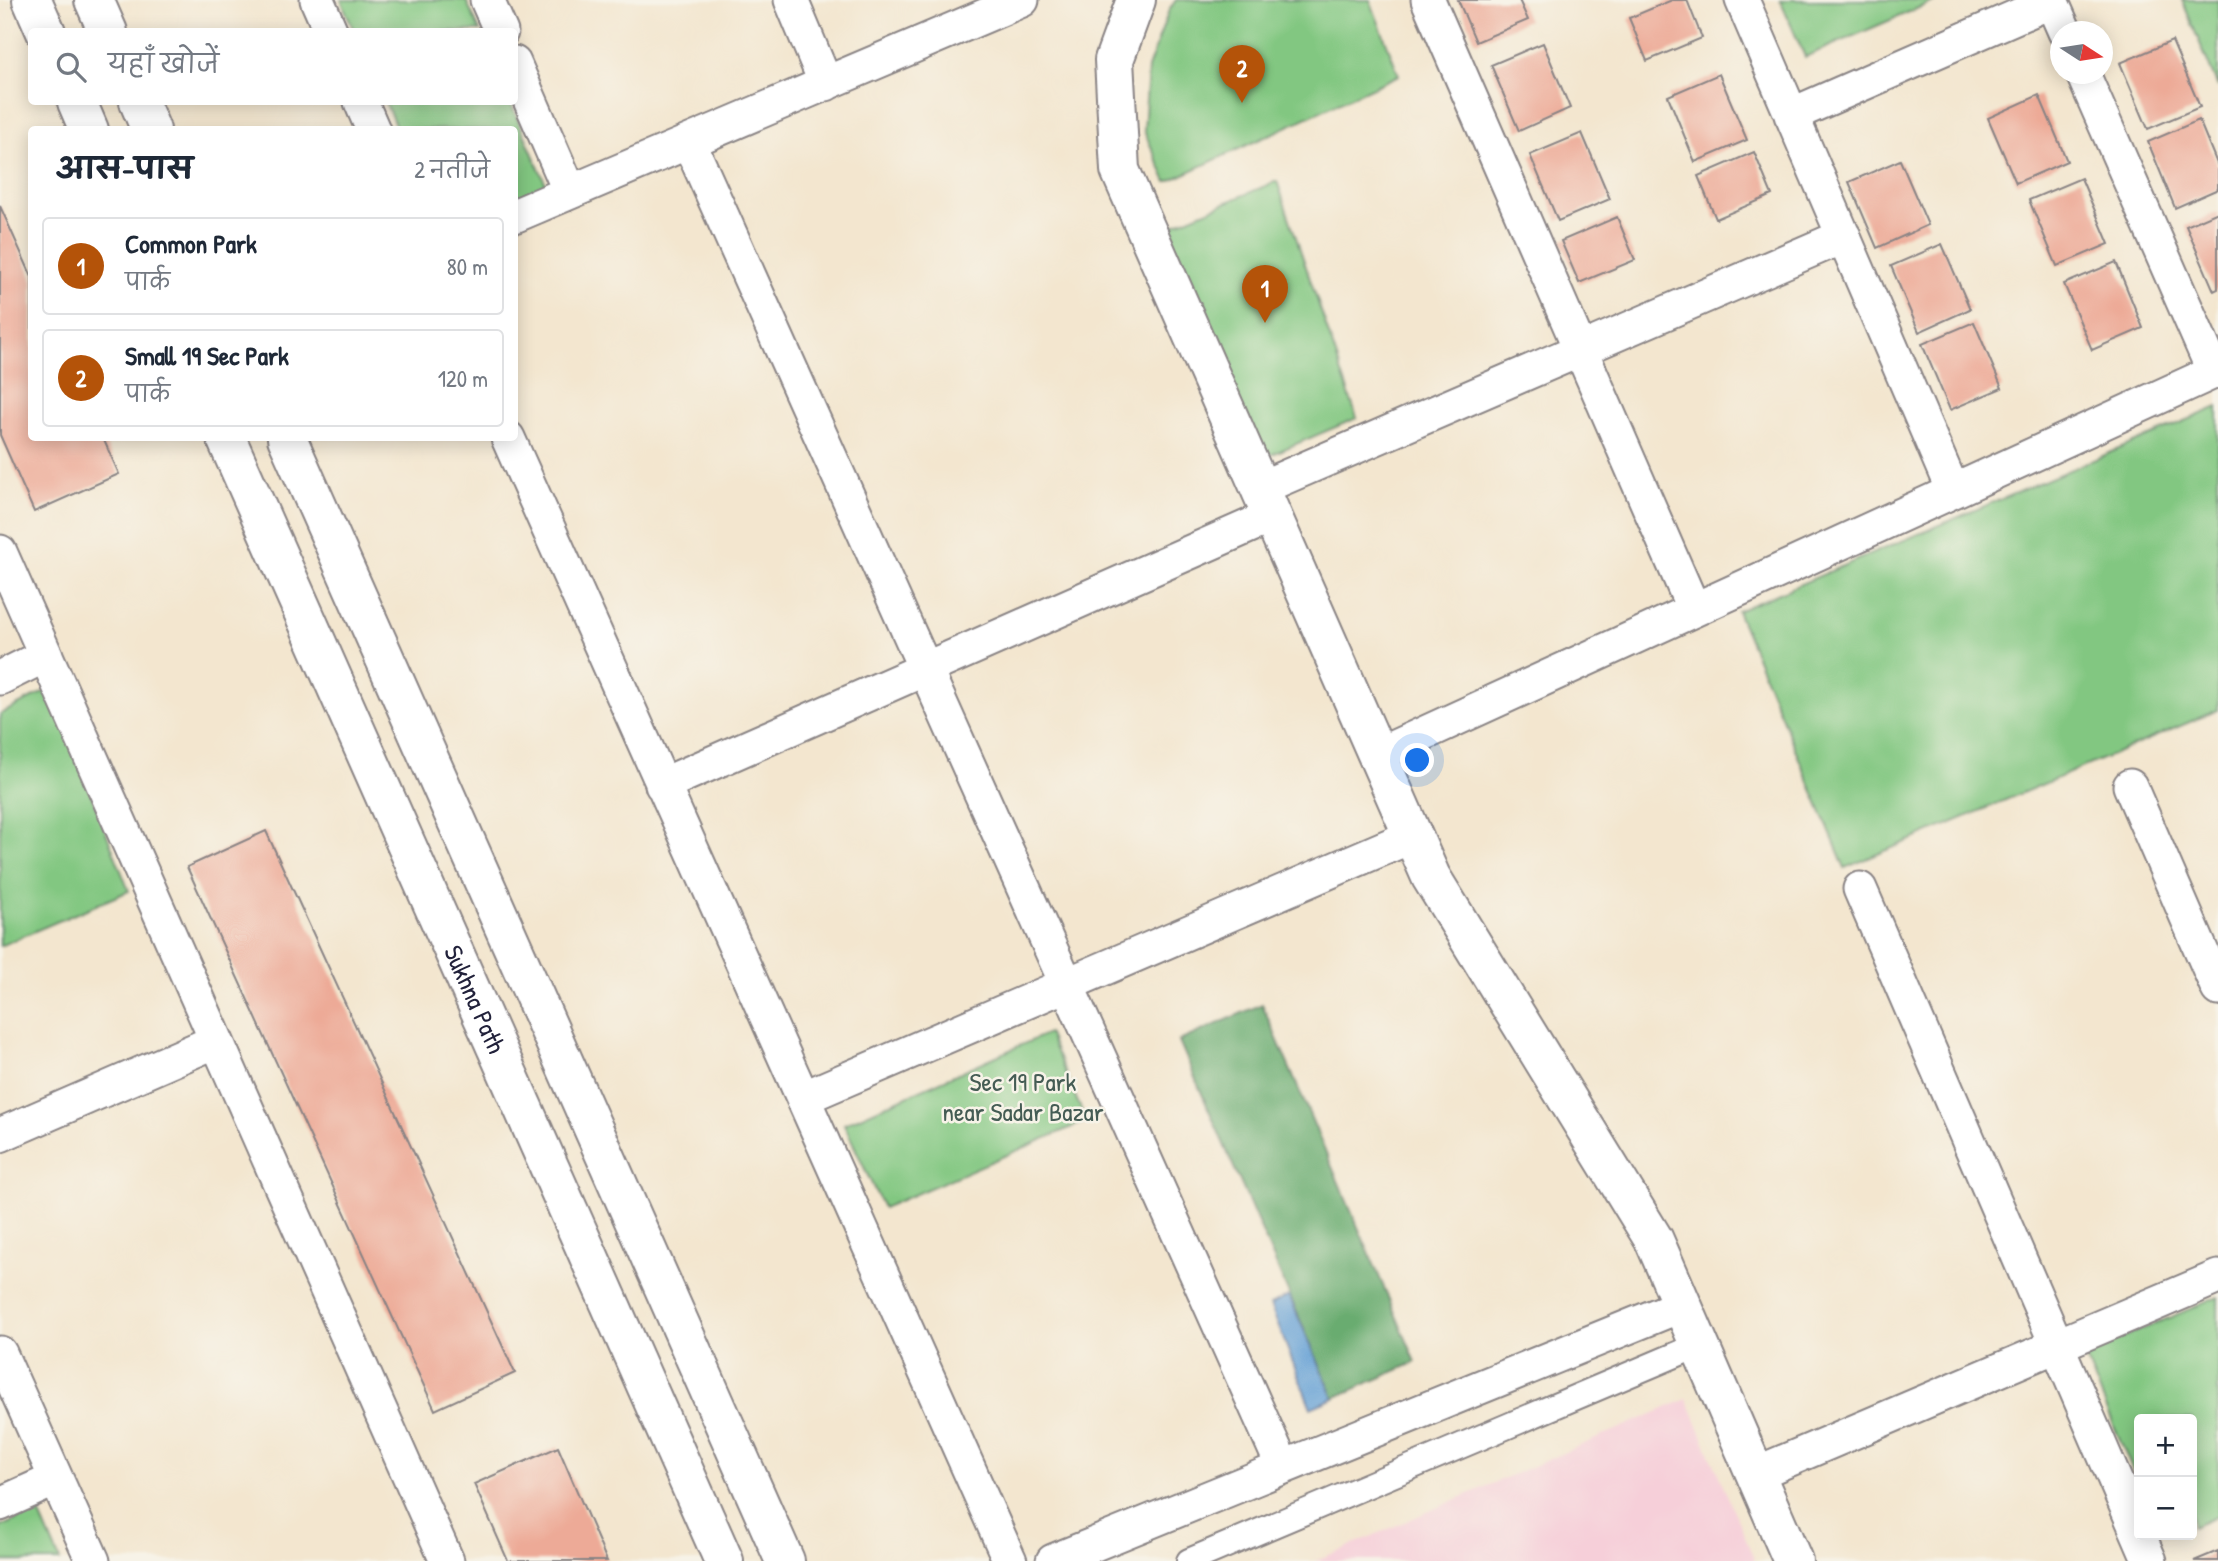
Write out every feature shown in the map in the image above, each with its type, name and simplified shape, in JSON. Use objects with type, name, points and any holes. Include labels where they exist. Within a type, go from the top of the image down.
[{"type":"main road","points":[[32,0],[44,28]]},
{"type":"main road","points":[[94,0],[105,28]]},
{"type":"main road","points":[[1136,0],[1114,60],[1120,170],[1431,877],[1654,1240],[1793,1561]]},
{"type":"main road","points":[[78,105],[87,126]]},
{"type":"main road","points":[[140,105],[149,126]]},
{"type":"main road","name":"Sukhna Path","points":[[227,441],[724,1561]]},
{"type":"main road","points":[[289,441],[785,1561]]},
{"type":"street","points":[[317,0],[329,28]]},
{"type":"street","points":[[487,0],[499,28]]},
{"type":"street","points":[[790,0],[826,84]]},
{"type":"street","points":[[518,214],[1023,0]]},
{"type":"street","points":[[1428,0],[1694,610]]},
{"type":"street","points":[[1742,0],[1953,491]]},
{"type":"street","points":[[1791,114],[2051,1],[2060,21]]},
{"type":"street","points":[[518,72],[570,192]]},
{"type":"street","points":[[1377,755],[2216,371],[2087,84]]},
{"type":"street","points":[[362,105],[371,126]]},
{"type":"street","points":[[689,142],[1283,1467]]},
{"type":"street","points":[[662,785],[925,670],[1580,350],[1844,236]]},
{"type":"street","points":[[509,441],[1010,1561]]},
{"type":"street","points":[[0,552],[447,1561]]},
{"type":"street","points":[[0,678],[46,655]]},
{"type":"street","points":[[2130,786],[2218,989]]},
{"type":"street","points":[[803,1098],[1412,836]]},
{"type":"street","points":[[1860,889],[2150,1561]]},
{"type":"street","points":[[0,1135],[216,1041]]},
{"type":"street","points":[[1755,1474],[2218,1277]]},
{"type":"street","points":[[1053,1561],[1682,1305]]},
{"type":"street","points":[[1189,1561],[1699,1345]]},
{"type":"street","points":[[0,1353],[93,1561]]},
{"type":"street","points":[[0,1504],[56,1479]]},
{"type":"shaded area","points":[[1687,1399],[1755,1561],[1315,1561]]},
{"type":"green space","points":[[341,0],[466,0],[479,28],[353,28]]},
{"type":"green space","points":[[1176,0],[1370,0],[1399,75],[1167,182],[1144,131],[1148,68],[1169,10]]},
{"type":"green space","points":[[1780,0],[1937,0],[1805,57]]},
{"type":"green space","points":[[2182,0],[2218,0],[2218,87]]},
{"type":"green space","points":[[386,105],[511,105],[546,184],[518,198],[518,126],[396,126]]},
{"type":"green space","points":[[1277,181],[1357,418],[1261,459],[1165,228]]},
{"type":"green space","points":[[2218,407],[2218,710],[1845,868],[1737,611]]},
{"type":"green space","points":[[50,689],[129,891],[0,946],[0,714]]},
{"type":"green space","points":[[1262,1004],[1416,1362],[1334,1398],[1179,1041]]},
{"type":"green space","name":"Sec 19 Park near Sadar Bazar","points":[[1048,1033],[1086,1121],[883,1208],[844,1124]]},
{"type":"green space","points":[[2218,1297],[2218,1516],[2197,1525],[2197,1414],[2134,1414],[2134,1474],[2084,1354]]},
{"type":"green space","points":[[38,1510],[60,1561],[0,1561],[0,1527]]},
{"type":"water","points":[[1289,1296],[1334,1398],[1311,1408],[1270,1305]]},
{"type":"building","points":[[1458,0],[1519,0],[1528,20],[1476,42]]},
{"type":"building","points":[[1672,0],[1687,0],[1702,38],[1647,61],[1629,18]]},
{"type":"building","points":[[2172,41],[2200,107],[2148,129],[2120,63]]},
{"type":"building","points":[[1543,43],[1570,108],[1519,131],[1491,65]]},
{"type":"building","points":[[1719,74],[1747,140],[1695,162],[1668,96]]},
{"type":"building","points":[[2039,95],[2067,161],[2016,183],[1988,118]]},
{"type":"building","points":[[2199,120],[2218,166],[2218,189],[2175,208],[2148,142]]},
{"type":"building","points":[[1582,133],[1610,199],[1558,221],[1530,155]]},
{"type":"building","points":[[1754,152],[1772,195],[1716,219],[1698,176]]},
{"type":"building","points":[[1900,160],[1928,225],[1877,248],[1849,182]]},
{"type":"building","points":[[2081,178],[2109,244],[2057,266],[2029,200]]},
{"type":"building","points":[[0,206],[28,268],[28,441],[104,441],[119,474],[34,512],[0,435]]},
{"type":"building","points":[[2218,212],[2218,289],[2214,291],[2186,226]]},
{"type":"building","points":[[1617,217],[1635,260],[1579,283],[1561,241]]},
{"type":"building","points":[[1942,244],[1970,309],[1919,332],[1891,266]]},
{"type":"building","points":[[2116,262],[2143,328],[2092,350],[2064,284]]},
{"type":"building","points":[[1974,322],[2002,388],[1950,410],[1922,344]]},
{"type":"building","points":[[266,831],[515,1373],[435,1410],[187,867]]},
{"type":"building","points":[[558,1447],[607,1561],[508,1561],[474,1484]]},
{"type":"building","points":[[2218,1551],[2218,1561],[2194,1561]]},
{"type":"place","name":"Small 19 Sec Park","points":[[1242,103]]},
{"type":"place","name":"Common Park","points":[[1265,323]]}]
